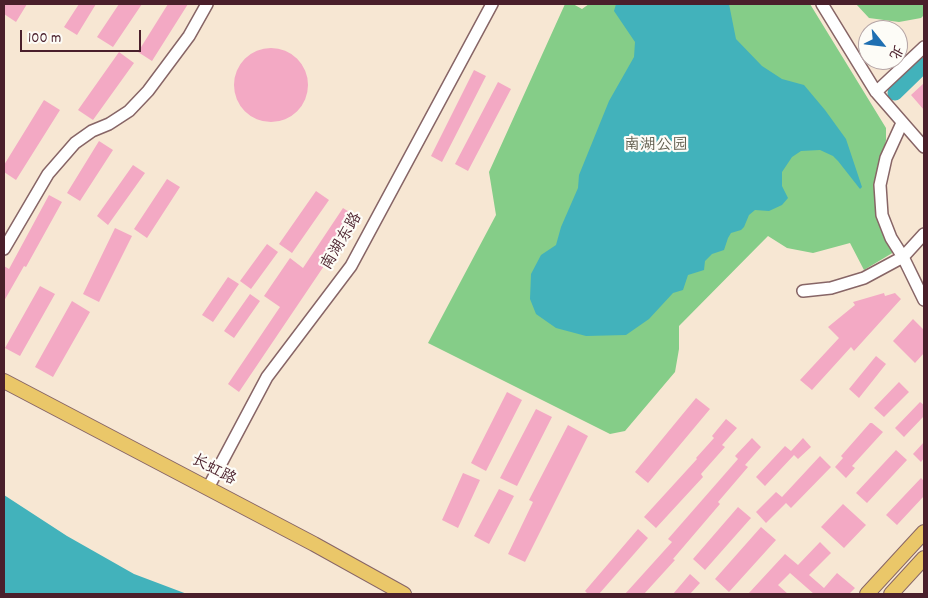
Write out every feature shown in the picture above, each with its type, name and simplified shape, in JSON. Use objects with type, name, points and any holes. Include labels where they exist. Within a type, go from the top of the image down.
[{"type":"main road","name":"长虹路","points":[[4,381],[404,594]]},
{"type":"main road","points":[[866,594],[924,532]]},
{"type":"main road","points":[[891,594],[924,558]]},
{"type":"street","points":[[4,249],[48,174],[75,143],[92,131],[109,124],[129,111],[148,91],[189,36],[207,4]]},
{"type":"street","name":"南湖东路","points":[[208,488],[267,377],[350,266],[491,4]]},
{"type":"street","points":[[822,4],[876,92],[924,147]]},
{"type":"street","points":[[876,92],[924,47]]},
{"type":"street","points":[[902,123],[886,158],[880,185],[882,215],[891,238],[903,257],[924,300]]},
{"type":"street","points":[[803,291],[831,288],[864,278],[903,257],[924,234]]},
{"type":"green space","name":"南湖公园","points":[[565,4],[573,4],[582,9],[589,4],[810,4],[886,128],[886,140],[877,187],[894,252],[864,270],[850,243],[813,253],[787,248],[768,236],[679,326],[679,349],[675,372],[625,431],[610,434],[428,343],[496,215],[489,172]]},
{"type":"green space","points":[[856,4],[924,4],[924,15],[921,18],[908,20],[869,18]]},
{"type":"water","points":[[616,4],[729,4],[736,39],[762,66],[782,79],[804,85],[825,110],[846,139],[862,187],[860,189],[833,156],[820,150],[801,151],[792,157],[782,172],[782,186],[788,198],[782,205],[769,211],[755,210],[749,215],[741,230],[731,233],[724,250],[712,254],[705,261],[704,270],[688,275],[683,290],[673,293],[649,319],[626,335],[586,336],[556,328],[536,314],[530,299],[531,274],[541,255],[556,245],[561,227],[578,188],[579,175],[609,101],[634,57],[635,42],[614,11]]},
{"type":"water","points":[[4,495],[67,536],[134,574],[187,594],[4,594]]},
{"type":"building","points":[[4,4],[27,4],[16,22],[4,14]]},
{"type":"building","points":[[79,4],[96,4],[77,35],[64,27]]},
{"type":"building","points":[[119,4],[142,4],[113,47],[97,37]]},
{"type":"building","points":[[168,4],[188,4],[152,61],[138,52]]},
{"type":"building","points":[[271,48],[285,51],[297,59],[305,71],[308,85],[305,99],[297,111],[285,119],[271,122],[257,119],[245,111],[237,99],[234,85],[237,71],[245,59],[257,51]]},
{"type":"building","points":[[119,52],[134,63],[93,120],[78,110]]},
{"type":"building","points":[[474,70],[486,76],[442,162],[431,156]]},
{"type":"building","points":[[498,82],[511,89],[468,171],[455,164]]},
{"type":"building","points":[[924,83],[924,110],[911,95]]},
{"type":"building","points":[[44,100],[60,110],[16,180],[4,172],[4,165]]},
{"type":"building","points":[[99,141],[113,150],[80,201],[67,193]]},
{"type":"building","points":[[133,165],[145,173],[108,225],[97,216]]},
{"type":"building","points":[[167,179],[180,187],[147,238],[134,229]]},
{"type":"building","points":[[316,191],[329,200],[292,253],[279,244]]},
{"type":"building","points":[[49,195],[62,202],[26,267],[24,266],[4,301],[4,266],[9,269]]},
{"type":"building","points":[[343,208],[357,217],[239,392],[228,384],[280,307],[264,296],[290,258],[303,268]]},
{"type":"building","points":[[115,228],[132,236],[99,302],[83,294]]},
{"type":"building","points":[[267,244],[278,252],[251,289],[240,281]]},
{"type":"building","points":[[228,277],[239,284],[213,322],[202,315]]},
{"type":"building","points":[[40,286],[55,294],[20,356],[5,348]]},
{"type":"building","points":[[884,293],[885,296],[895,293],[901,299],[854,351],[851,347],[812,390],[800,380],[839,338],[828,327],[855,305],[853,302]]},
{"type":"building","points":[[250,294],[260,301],[234,338],[224,331]]},
{"type":"building","points":[[72,301],[90,312],[53,377],[35,367]]},
{"type":"building","points":[[913,319],[924,330],[924,353],[915,363],[893,341]]},
{"type":"building","points":[[876,356],[886,364],[859,398],[849,389]]},
{"type":"building","points":[[899,382],[909,392],[884,417],[874,408]]},
{"type":"building","points":[[507,392],[522,400],[486,471],[471,463]]},
{"type":"building","points":[[696,398],[710,409],[648,483],[635,472]]},
{"type":"building","points":[[920,402],[924,405],[924,416],[904,437],[895,428]]},
{"type":"building","points":[[536,409],[552,417],[517,486],[500,478]]},
{"type":"building","points":[[726,419],[737,428],[722,445],[725,447],[701,474],[703,477],[656,528],[644,517],[697,459]]},
{"type":"building","points":[[870,423],[883,432],[852,466],[855,468],[846,478],[835,467],[843,458],[841,456]]},
{"type":"building","points":[[568,425],[588,436],[525,562],[508,554],[533,502],[529,500]]},
{"type":"building","points":[[752,438],[761,447],[745,465],[748,467],[718,502],[720,504],[673,559],[675,560],[644,594],[625,594],[672,542],[668,539],[738,459],[735,456]]},
{"type":"building","points":[[803,438],[811,447],[798,459],[794,455],[765,486],[756,477],[785,446],[791,451]]},
{"type":"building","points":[[924,442],[924,458],[921,462],[913,454]]},
{"type":"building","points":[[896,450],[907,460],[867,503],[856,493]]},
{"type":"building","points":[[820,456],[831,467],[791,508],[786,503],[766,523],[756,512],[776,492],[782,497]]},
{"type":"building","points":[[463,473],[480,480],[458,528],[442,520]]},
{"type":"building","points":[[921,478],[924,481],[924,496],[897,525],[886,515]]},
{"type":"building","points":[[499,489],[514,496],[489,544],[474,536]]},
{"type":"building","points":[[843,504],[866,525],[844,548],[821,527]]},
{"type":"building","points":[[738,507],[751,518],[705,570],[693,559]]},
{"type":"building","points":[[761,527],[776,540],[729,592],[715,579]]},
{"type":"building","points":[[638,529],[648,538],[599,594],[588,594],[585,591]]},
{"type":"building","points":[[820,542],[831,553],[809,575],[824,588],[837,573],[855,588],[849,594],[814,594],[790,573],[778,585],[788,594],[748,594],[785,554],[798,565]]},
{"type":"building","points":[[690,574],[700,583],[690,594],[673,594]]},
{"type":"waterway","points":[[895,93],[924,65]]}]
